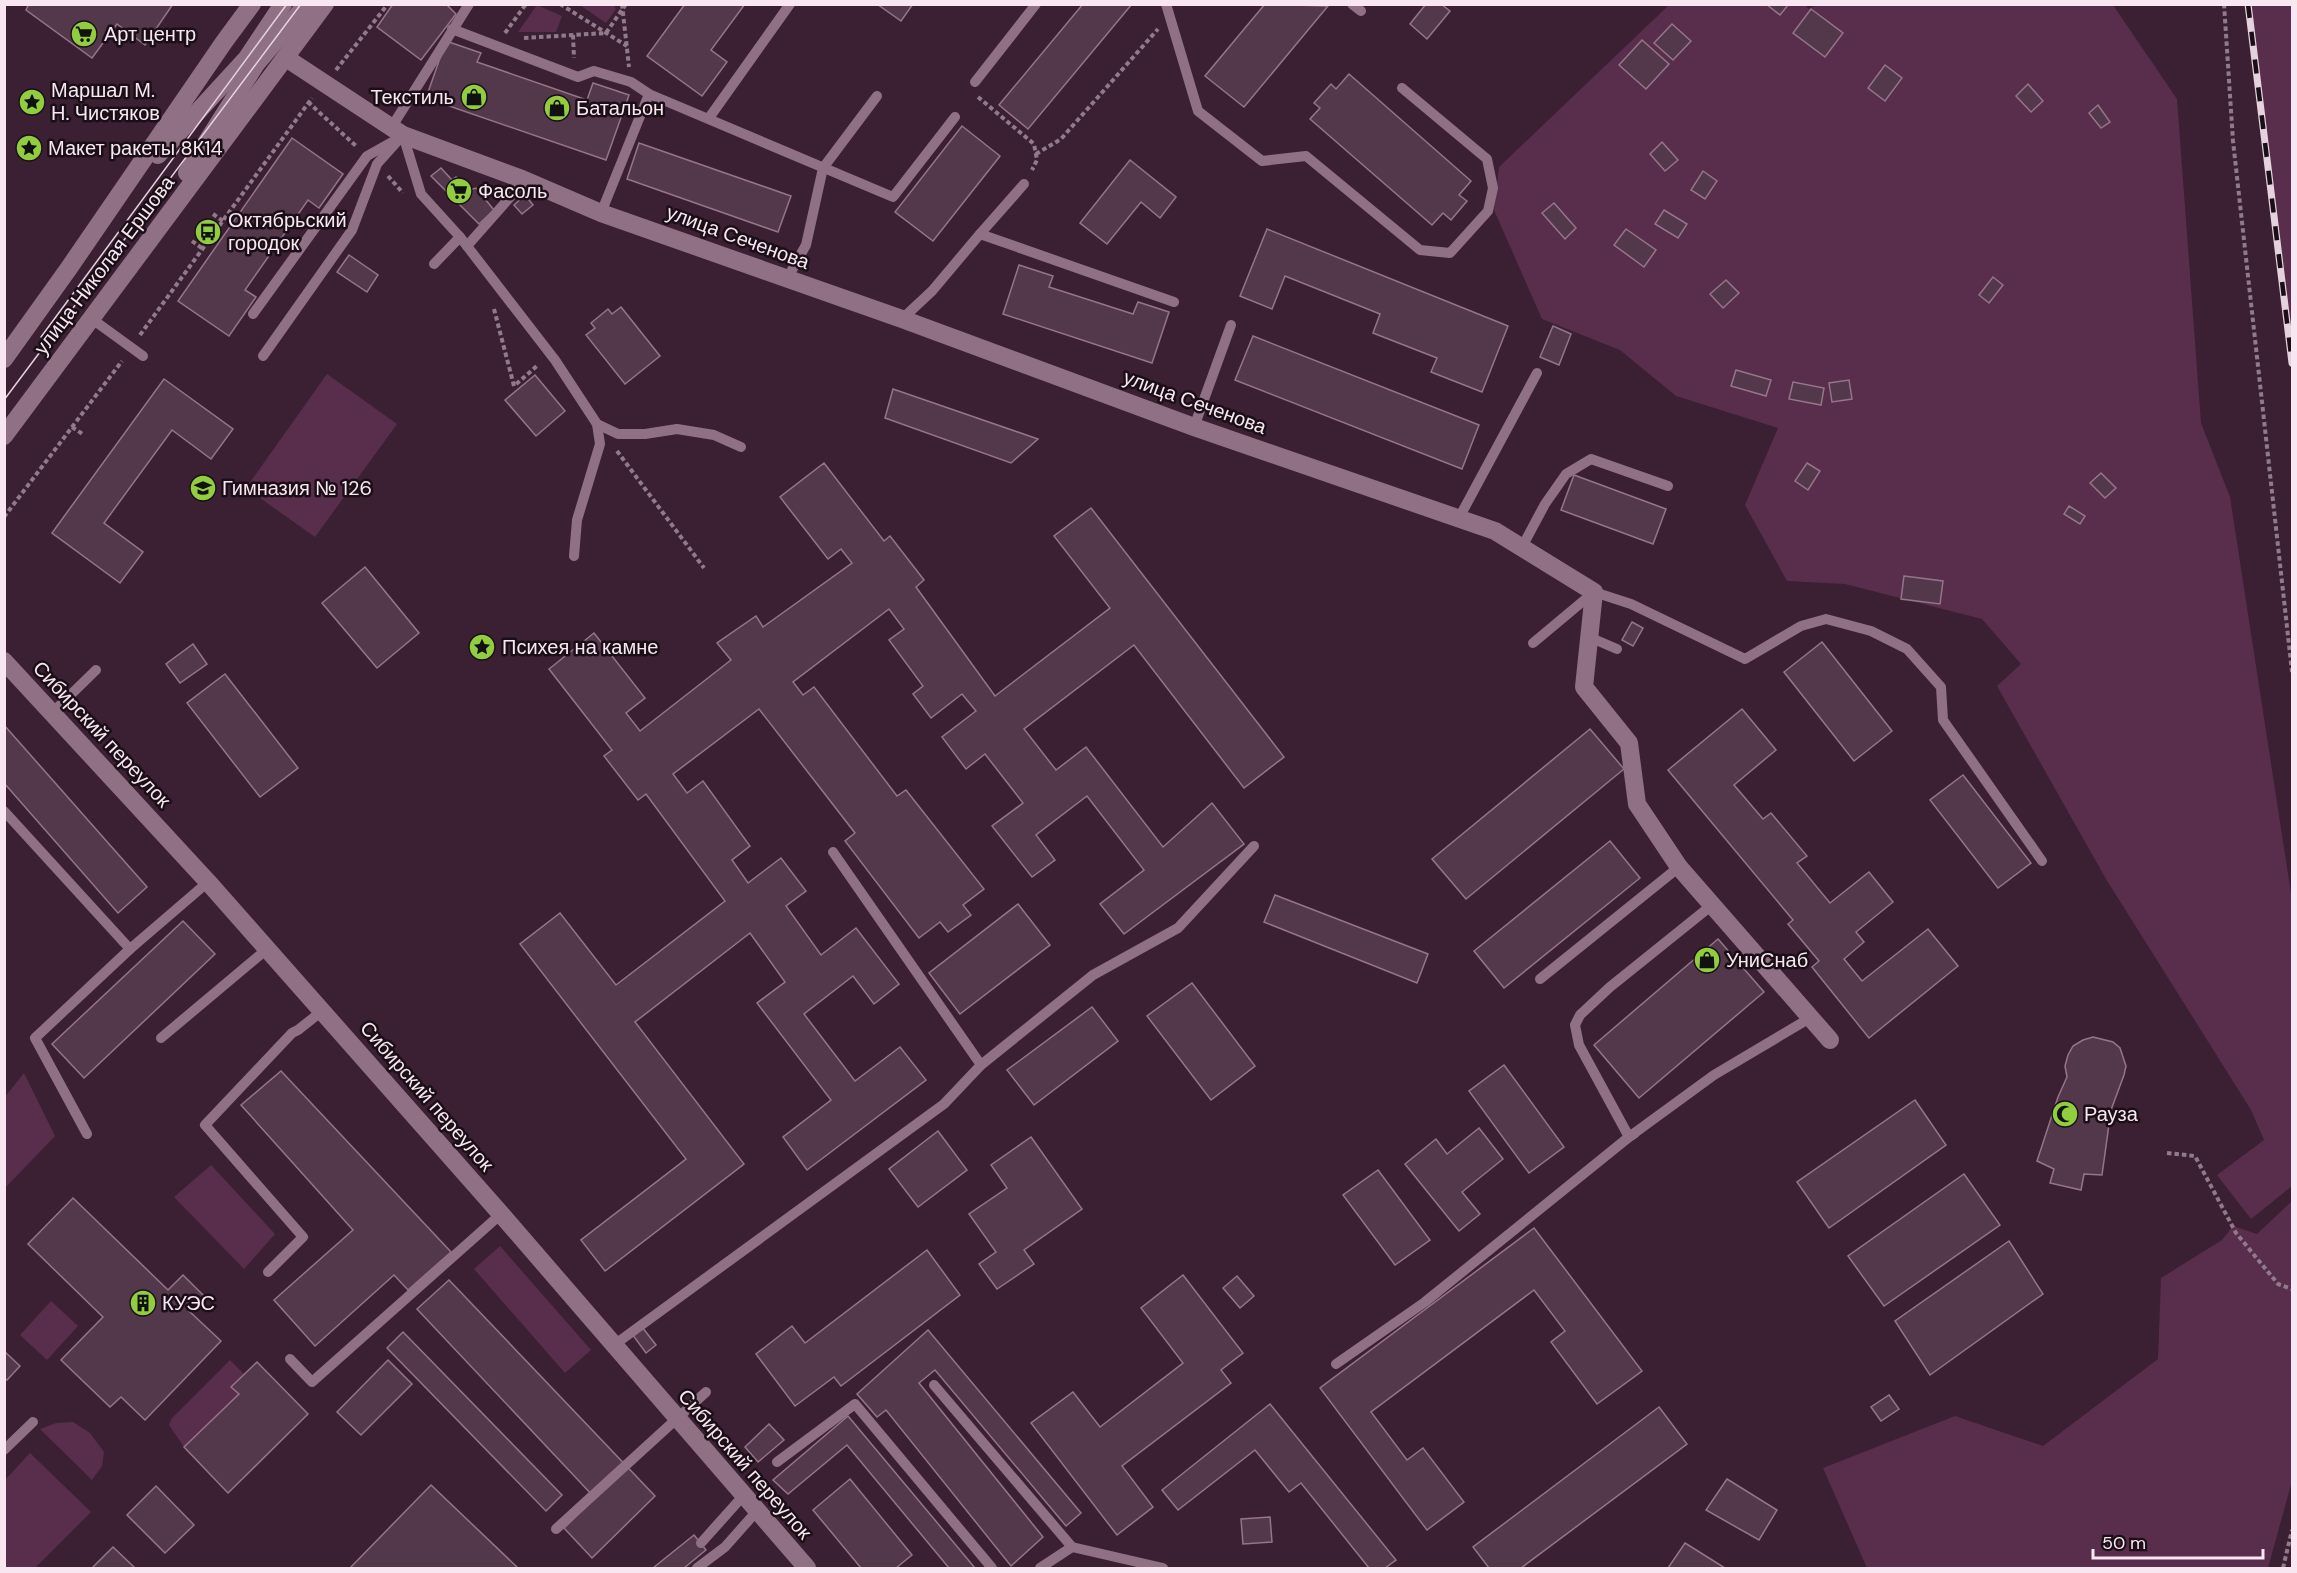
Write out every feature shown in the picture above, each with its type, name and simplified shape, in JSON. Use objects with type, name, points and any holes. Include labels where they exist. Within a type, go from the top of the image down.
[{"type":"street","name":"улица Николая Ершова","points":[[4,358],[252,4]]},
{"type":"street","points":[[115,201],[247,58],[283,4]]},
{"type":"street","points":[[4,417],[95,315],[256,64],[306,4]]},
{"type":"street","name":"улица Николая Ершова","points":[[4,436],[325,4]]},
{"type":"street","name":"улица Сеченова","points":[[286,58],[397,132],[522,179],[602,213],[902,319],[1194,427],[1495,531],[1594,591]]},
{"type":"street","points":[[1594,591],[1584,687],[1629,743],[1637,804],[1679,867],[1830,1040]]},
{"type":"street","name":"Сибирский переулок","points":[[4,662],[208,882],[501,1214],[805,1568]]},
{"type":"lane","points":[[263,356],[352,230],[377,164],[397,132],[452,28],[469,4]]},
{"type":"lane","points":[[709,118],[790,4]]},
{"type":"lane","points":[[975,82],[1036,4]]},
{"type":"lane","points":[[1168,10],[1198,111],[1262,161],[1306,156],[1420,250],[1450,253],[1488,211],[1493,188],[1487,159],[1402,88]]},
{"type":"lane","points":[[452,28],[499,42],[578,77],[594,71],[631,82],[649,94],[893,197],[955,117]]},
{"type":"lane","points":[[602,213],[649,94]]},
{"type":"lane","points":[[787,279],[806,245],[823,168],[876,96]]},
{"type":"lane","points":[[397,132],[421,194],[464,242],[555,360],[597,424],[600,444],[576,520],[574,556]]},
{"type":"lane","points":[[254,314],[367,156],[397,132]]},
{"type":"lane","points":[[434,264],[464,242],[519,187],[522,179]]},
{"type":"lane","points":[[902,319],[932,291],[1024,184]]},
{"type":"lane","points":[[980,234],[1174,302]]},
{"type":"lane","points":[[95,315],[143,356]]},
{"type":"lane","points":[[1194,427],[1231,325]]},
{"type":"lane","points":[[1459,518],[1537,373]]},
{"type":"lane","points":[[597,424],[618,434],[645,434],[677,429],[714,435],[741,447]]},
{"type":"lane","points":[[1522,547],[1545,504],[1566,474],[1591,459],[1668,486]]},
{"type":"lane","points":[[1533,643],[1594,591],[1630,604],[1745,659],[1802,626],[1826,619],[1871,631],[1907,649],[1941,687],[1943,720],[2042,861]]},
{"type":"lane","points":[[1589,636],[1617,649]]},
{"type":"lane","points":[[52,713],[96,670]]},
{"type":"lane","points":[[4,812],[130,949]]},
{"type":"lane","points":[[614,1345],[944,1104],[981,1065],[1094,975],[1178,928],[1254,846]]},
{"type":"lane","points":[[833,852],[981,1065]]},
{"type":"lane","points":[[1540,979],[1679,867]]},
{"type":"lane","points":[[87,1134],[35,1038],[130,949],[208,882]]},
{"type":"lane","points":[[1629,1137],[1579,1045],[1575,1025],[1580,1015],[1610,987],[1712,905]]},
{"type":"lane","points":[[161,1038],[267,949]]},
{"type":"lane","points":[[268,1272],[303,1237],[205,1125],[292,1033],[322,1011]]},
{"type":"lane","points":[[1335,1364],[1425,1302],[1629,1137],[1714,1075],[1810,1018]]},
{"type":"lane","points":[[290,1359],[312,1382],[501,1214]]},
{"type":"lane","points":[[934,1385],[1072,1547],[1162,1569]]},
{"type":"lane","points":[[556,1528],[706,1392]]},
{"type":"lane","points":[[777,1462],[855,1404],[992,1569]]},
{"type":"lane","points":[[4,1450],[33,1422]]},
{"type":"lane","points":[[701,1543],[742,1496]]},
{"type":"lane","points":[[697,1569],[725,1547],[756,1512]]},
{"type":"lane","points":[[1040,1569],[1072,1547]]},
{"type":"path","points":[[4,517],[132,347],[308,102],[352,52],[388,4]]},
{"type":"path","points":[[499,42],[526,4]]},
{"type":"path","points":[[2224,4],[2233,141],[2292,672]]},
{"type":"path","points":[[560,5],[627,46]]},
{"type":"path","points":[[606,33],[623,6]]},
{"type":"path","points":[[623,6],[631,82]]},
{"type":"path","points":[[1036,154],[1061,139],[1168,10]]},
{"type":"path","points":[[499,42],[606,33]]},
{"type":"path","points":[[975,82],[970,91],[1034,144],[1037,160],[1024,184]]},
{"type":"path","points":[[213,214],[223,221]]},
{"type":"path","points":[[192,241],[203,249]]},
{"type":"path","points":[[597,424],[704,568]]},
{"type":"path","points":[[72,427],[84,435]]},
{"type":"path","points":[[2167,1153],[2195,1156],[2236,1233],[2278,1284],[2292,1289]]},
{"type":"path","points":[[2283,1569],[2292,1530]]},
{"type":"shaded area","points":[[1804,4],[1809,9],[1817,4],[2113,5],[2177,99],[2201,423],[2230,497],[2292,900],[2292,1186],[2251,1219],[2217,1175],[2264,1140],[2251,1110],[2106,879],[1997,686],[2021,664],[1982,619],[1845,584],[1787,581],[1745,505],[1778,428],[1676,396],[1620,350],[1542,319],[1494,210],[1499,167],[1669,5]]},
{"type":"shaded area","points":[[537,5],[562,16],[556,32],[518,32]]},
{"type":"shaded area","points":[[580,5],[614,5],[616,9],[606,23]]},
{"type":"shaded area","points":[[2248,5],[2292,5],[2292,363]]},
{"type":"shaded area","points":[[327,374],[397,424],[315,537],[246,488]]},
{"type":"shaded area","points":[[24,1073],[55,1136],[5,1188],[5,1097]]},
{"type":"shaded area","points":[[211,1165],[275,1234],[244,1269],[174,1197]]},
{"type":"shaded area","points":[[2292,1201],[2292,1481],[2268,1568],[1867,1568],[1823,1468],[1955,1416],[2043,1446],[2158,1359],[2161,1278],[2222,1240],[2233,1226],[2257,1234]]},
{"type":"shaded area","points":[[500,1246],[591,1350],[565,1373],[474,1269]]},
{"type":"shaded area","points":[[51,1301],[78,1326],[47,1360],[20,1335]]},
{"type":"shaded area","points":[[230,1360],[244,1374],[232,1386],[239,1394],[184,1447],[169,1425],[172,1418]]},
{"type":"shaded area","points":[[73,1422],[90,1433],[104,1452],[102,1466],[92,1480],[40,1429],[56,1423]]},
{"type":"shaded area","points":[[30,1453],[91,1512],[35,1568],[5,1568],[5,1480]]},
{"type":"building","name":"Арт центр","points":[[29,4],[173,4],[145,45],[117,24],[92,58],[26,10]]},
{"type":"building","points":[[393,4],[446,4],[456,14],[421,60],[377,27]]},
{"type":"building","points":[[685,4],[745,4],[711,50],[727,62],[702,96],[647,56]]},
{"type":"building","points":[[877,4],[913,4],[901,21]]},
{"type":"building","points":[[1083,4],[1132,4],[1028,129],[999,105]]},
{"type":"building","points":[[1265,4],[1328,6],[1244,107],[1205,76]]},
{"type":"building","points":[[1426,4],[1441,4],[1450,11],[1427,39],[1410,24]]},
{"type":"building","points":[[1766,4],[1789,4],[1780,15]]},
{"type":"building","points":[[1811,9],[1843,33],[1825,57],[1793,33]]},
{"type":"building","points":[[1672,24],[1691,41],[1673,60],[1654,43]]},
{"type":"building","points":[[1642,40],[1669,64],[1646,89],[1619,65]]},
{"type":"building","points":[[446,41],[481,53],[477,62],[587,100],[593,83],[629,95],[606,160],[426,98]]},
{"type":"building","points":[[1885,65],[1902,78],[1885,101],[1868,88]]},
{"type":"building","points":[[1349,74],[1471,181],[1459,195],[1467,201],[1451,220],[1443,213],[1432,225],[1310,119],[1320,108],[1314,103],[1331,84],[1336,89]]},
{"type":"building","points":[[2028,84],[2043,101],[2031,112],[2016,96]]},
{"type":"building","points":[[2098,105],[2110,122],[2101,128],[2089,113]]},
{"type":"building","points":[[962,126],[1000,156],[933,241],[895,212]]},
{"type":"building","points":[[292,138],[343,174],[319,208],[308,200],[245,290],[256,297],[229,336],[178,301]]},
{"type":"building","points":[[1662,142],[1678,160],[1665,171],[1650,154]]},
{"type":"building","points":[[639,143],[791,196],[778,232],[627,179]]},
{"type":"building","points":[[1130,160],[1176,197],[1160,218],[1141,202],[1107,244],[1080,223]]},
{"type":"building","points":[[441,168],[452,180],[456,177],[469,190],[476,188],[494,210],[479,224],[431,176]]},
{"type":"building","points":[[1703,171],[1717,181],[1705,199],[1691,190]]},
{"type":"building","points":[[525,195],[533,205],[522,214],[514,205]]},
{"type":"building","points":[[1554,203],[1576,228],[1565,239],[1542,213]]},
{"type":"building","points":[[1664,210],[1687,224],[1678,238],[1655,224]]},
{"type":"building","points":[[1267,229],[1508,326],[1482,392],[1431,372],[1437,358],[1373,333],[1380,314],[1285,276],[1272,309],[1240,296]]},
{"type":"building","points":[[1626,229],[1656,250],[1644,267],[1614,245]]},
{"type":"building","points":[[349,255],[378,275],[367,292],[337,272]]},
{"type":"building","points":[[1019,265],[1053,276],[1049,287],[1133,314],[1138,302],[1169,312],[1152,363],[1003,314]]},
{"type":"building","points":[[1993,277],[2003,285],[1989,303],[1979,295]]},
{"type":"building","points":[[1726,280],[1739,293],[1723,308],[1710,294]]},
{"type":"building","points":[[621,307],[660,356],[625,384],[586,335],[595,328],[591,323],[608,309],[612,314]]},
{"type":"building","points":[[1553,326],[1571,334],[1559,365],[1540,357]]},
{"type":"building","points":[[1253,336],[1479,425],[1462,469],[1235,380]]},
{"type":"building","points":[[1736,370],[1771,380],[1766,396],[1731,386]]},
{"type":"building","points":[[535,375],[565,411],[536,436],[505,400]]},
{"type":"building","points":[[164,379],[233,429],[211,459],[172,430],[104,523],[143,552],[120,583],[52,533]]},
{"type":"building","points":[[1849,380],[1852,399],[1832,402],[1829,383]]},
{"type":"building","points":[[1793,382],[1824,388],[1821,405],[1789,399]]},
{"type":"building","points":[[893,389],[1038,439],[1011,463],[885,418]]},
{"type":"building","points":[[824,463],[884,541],[890,536],[924,580],[916,587],[995,696],[1110,608],[1054,536],[1091,508],[1284,757],[1244,788],[1134,645],[1024,729],[1056,770],[1086,747],[1163,847],[1212,803],[1244,844],[1124,934],[1100,904],[1144,870],[1087,796],[1036,835],[1055,860],[1032,877],[992,826],[1023,803],[985,754],[966,769],[942,737],[976,711],[962,694],[931,718],[913,694],[923,686],[889,640],[904,629],[889,609],[793,682],[803,695],[814,687],[897,796],[906,790],[984,889],[963,905],[971,915],[948,932],[940,922],[919,938],[845,841],[855,833],[759,709],[673,774],[687,793],[703,781],[750,846],[732,860],[748,883],[781,858],[806,891],[786,906],[821,955],[856,928],[899,984],[874,1004],[853,976],[804,1014],[855,1081],[900,1047],[926,1080],[807,1170],[783,1137],[831,1100],[757,1003],[785,982],[750,933],[635,1022],[744,1164],[605,1271],[581,1240],[686,1159],[520,944],[560,913],[616,985],[725,901],[646,794],[638,800],[604,756],[612,750],[549,669],[594,633],[645,698],[626,713],[640,731],[731,660],[717,643],[756,616],[763,627],[852,563],[841,549],[828,559],[780,497]]},
{"type":"building","points":[[1807,463],[1820,471],[1808,490],[1795,481]]},
{"type":"building","points":[[2101,473],[2116,488],[2105,498],[2090,483]]},
{"type":"building","points":[[1574,475],[1666,509],[1653,544],[1561,510]]},
{"type":"building","points":[[2069,506],[2085,516],[2080,524],[2064,514]]},
{"type":"building","points":[[365,567],[419,633],[377,668],[322,603]]},
{"type":"building","points":[[1904,576],[1943,581],[1940,604],[1901,599]]},
{"type":"building","points":[[1632,622],[1643,628],[1633,646],[1622,640]]},
{"type":"building","points":[[1822,642],[1892,731],[1854,761],[1784,672]]},
{"type":"building","points":[[193,644],[207,664],[180,683],[166,664]]},
{"type":"building","points":[[225,674],[298,768],[260,797],[187,703]]},
{"type":"building","points":[[1742,709],[1776,750],[1734,785],[1763,819],[1771,813],[1807,856],[1797,863],[1830,903],[1869,872],[1893,902],[1856,932],[1864,942],[1844,959],[1862,981],[1928,929],[1958,966],[1869,1038],[1812,967],[1819,961],[1788,924],[1793,920],[1668,770]]},
{"type":"building","points":[[4,725],[147,887],[118,913],[4,783]]},
{"type":"building","points":[[1590,729],[1624,769],[1466,899],[1432,859]]},
{"type":"building","points":[[1963,775],[2031,863],[1998,888],[1930,800]]},
{"type":"building","points":[[1610,841],[1640,878],[1504,988],[1474,951]]},
{"type":"building","points":[[1275,895],[1428,954],[1417,983],[1264,922]]},
{"type":"building","points":[[1018,904],[1050,945],[960,1014],[929,973]]},
{"type":"building","points":[[183,921],[215,954],[84,1078],[52,1044]]},
{"type":"building","points":[[1718,939],[1764,992],[1639,1098],[1594,1045]]},
{"type":"building","points":[[1192,983],[1255,1066],[1211,1100],[1147,1016]]},
{"type":"building","points":[[1092,1007],[1118,1041],[1034,1105],[1007,1070]]},
{"type":"building","points":[[2093,1037],[2113,1042],[2120,1048],[2126,1066],[2111,1110],[2102,1175],[2084,1174],[2081,1190],[2050,1183],[2054,1169],[2037,1161],[2067,1077],[2065,1066],[2068,1055],[2073,1046]]},
{"type":"building","points":[[1504,1065],[1564,1147],[1529,1173],[1469,1091]]},
{"type":"building","points":[[281,1071],[451,1252],[408,1290],[394,1275],[315,1346],[274,1300],[353,1230],[241,1105]]},
{"type":"building","points":[[1915,1100],[1946,1145],[1829,1228],[1797,1182]]},
{"type":"building","points":[[1479,1128],[1503,1159],[1462,1192],[1480,1214],[1459,1231],[1405,1164],[1436,1139],[1447,1154]]},
{"type":"building","points":[[938,1131],[967,1170],[918,1207],[889,1169]]},
{"type":"building","points":[[1031,1137],[1082,1209],[1024,1250],[1034,1264],[997,1289],[979,1264],[996,1252],[969,1214],[1007,1188],[991,1165]]},
{"type":"building","points":[[1378,1170],[1430,1240],[1395,1265],[1343,1195]]},
{"type":"building","points":[[1964,1174],[2000,1225],[1884,1306],[1848,1256]]},
{"type":"building","name":"КУЭС","points":[[73,1198],[168,1290],[183,1275],[204,1296],[189,1311],[221,1341],[145,1420],[121,1397],[110,1407],[61,1360],[103,1317],[28,1244]]},
{"type":"building","points":[[1534,1228],[1642,1371],[1597,1404],[1551,1342],[1565,1331],[1534,1290],[1371,1412],[1407,1460],[1423,1448],[1464,1502],[1427,1530],[1320,1388]]},
{"type":"building","points":[[2009,1241],[2043,1294],[1930,1375],[1895,1321]]},
{"type":"building","points":[[927,1250],[960,1295],[841,1386],[834,1377],[795,1406],[756,1354],[792,1326],[805,1343]]},
{"type":"building","points":[[1183,1275],[1243,1353],[1221,1370],[1231,1383],[1122,1466],[1153,1507],[1117,1535],[1031,1423],[1073,1392],[1100,1427],[1183,1363],[1141,1308]]},
{"type":"building","points":[[1237,1276],[1254,1296],[1240,1308],[1223,1288]]},
{"type":"building","points":[[449,1280],[655,1496],[592,1558],[564,1528],[595,1498],[417,1309]]},
{"type":"building","points":[[642,1327],[656,1345],[646,1353],[632,1334]]},
{"type":"building","points":[[928,1330],[1081,1513],[1066,1526],[935,1370],[919,1383],[1043,1537],[1011,1566],[886,1410],[877,1417],[857,1394]]},
{"type":"building","points":[[403,1332],[562,1495],[546,1511],[387,1348]]},
{"type":"building","points":[[4,1351],[20,1366],[7,1380],[4,1378]]},
{"type":"building","points":[[388,1360],[412,1384],[361,1435],[337,1412]]},
{"type":"building","points":[[257,1362],[308,1414],[228,1493],[184,1447],[239,1394],[231,1387]]},
{"type":"building","points":[[1889,1395],[1899,1409],[1881,1421],[1871,1407]]},
{"type":"building","points":[[1270,1404],[1396,1560],[1385,1568],[1369,1568],[1301,1483],[1289,1492],[1255,1450],[1178,1510],[1162,1490]]},
{"type":"building","points":[[1659,1407],[1687,1444],[1521,1568],[1489,1568],[1473,1547]]},
{"type":"building","points":[[848,1416],[975,1568],[949,1568],[847,1445],[788,1494],[773,1480]]},
{"type":"building","points":[[769,1424],[784,1440],[758,1462],[745,1447]]},
{"type":"building","points":[[850,1479],[912,1555],[896,1568],[861,1568],[813,1510]]},
{"type":"building","points":[[1727,1479],[1777,1510],[1759,1540],[1706,1510]]},
{"type":"building","points":[[431,1485],[518,1568],[350,1568]]},
{"type":"building","points":[[156,1486],[194,1525],[165,1553],[127,1515]]},
{"type":"building","points":[[1270,1517],[1272,1542],[1243,1544],[1241,1519]]},
{"type":"building","points":[[694,1535],[706,1550],[684,1568],[653,1568]]},
{"type":"building","points":[[1685,1543],[1725,1568],[1668,1568]]},
{"type":"building","points":[[113,1547],[135,1568],[92,1568]]},
{"type":"tram line","points":[[41,337],[287,4]]},
{"type":"tram line","points":[[4,400],[301,4]]},
{"type":"railway","points":[[2248,4],[2292,363]]},
{"type":"place","name":"Арт центр","points":[[84,34]]},
{"type":"place","name":"Текстиль","points":[[474,97]]},
{"type":"place","name":"Маршал М. Н. Чистяков","points":[[32,102]]},
{"type":"place","name":"Батальон","points":[[557,108]]},
{"type":"place","name":"Макет ракеты 8К14","points":[[29,148]]},
{"type":"place","name":"Фасоль","points":[[459,191]]},
{"type":"place","name":"Октябрьский городок","points":[[208,232]]},
{"type":"place","name":"Гимназия № 126","points":[[203,488]]},
{"type":"place","name":"Психея на камне","points":[[482,647]]},
{"type":"place","name":"УниСнаб","points":[[1707,960]]},
{"type":"place","name":"Рауза","points":[[2065,1114]]},
{"type":"place","name":"КУЭС","points":[[143,1303]]}]
